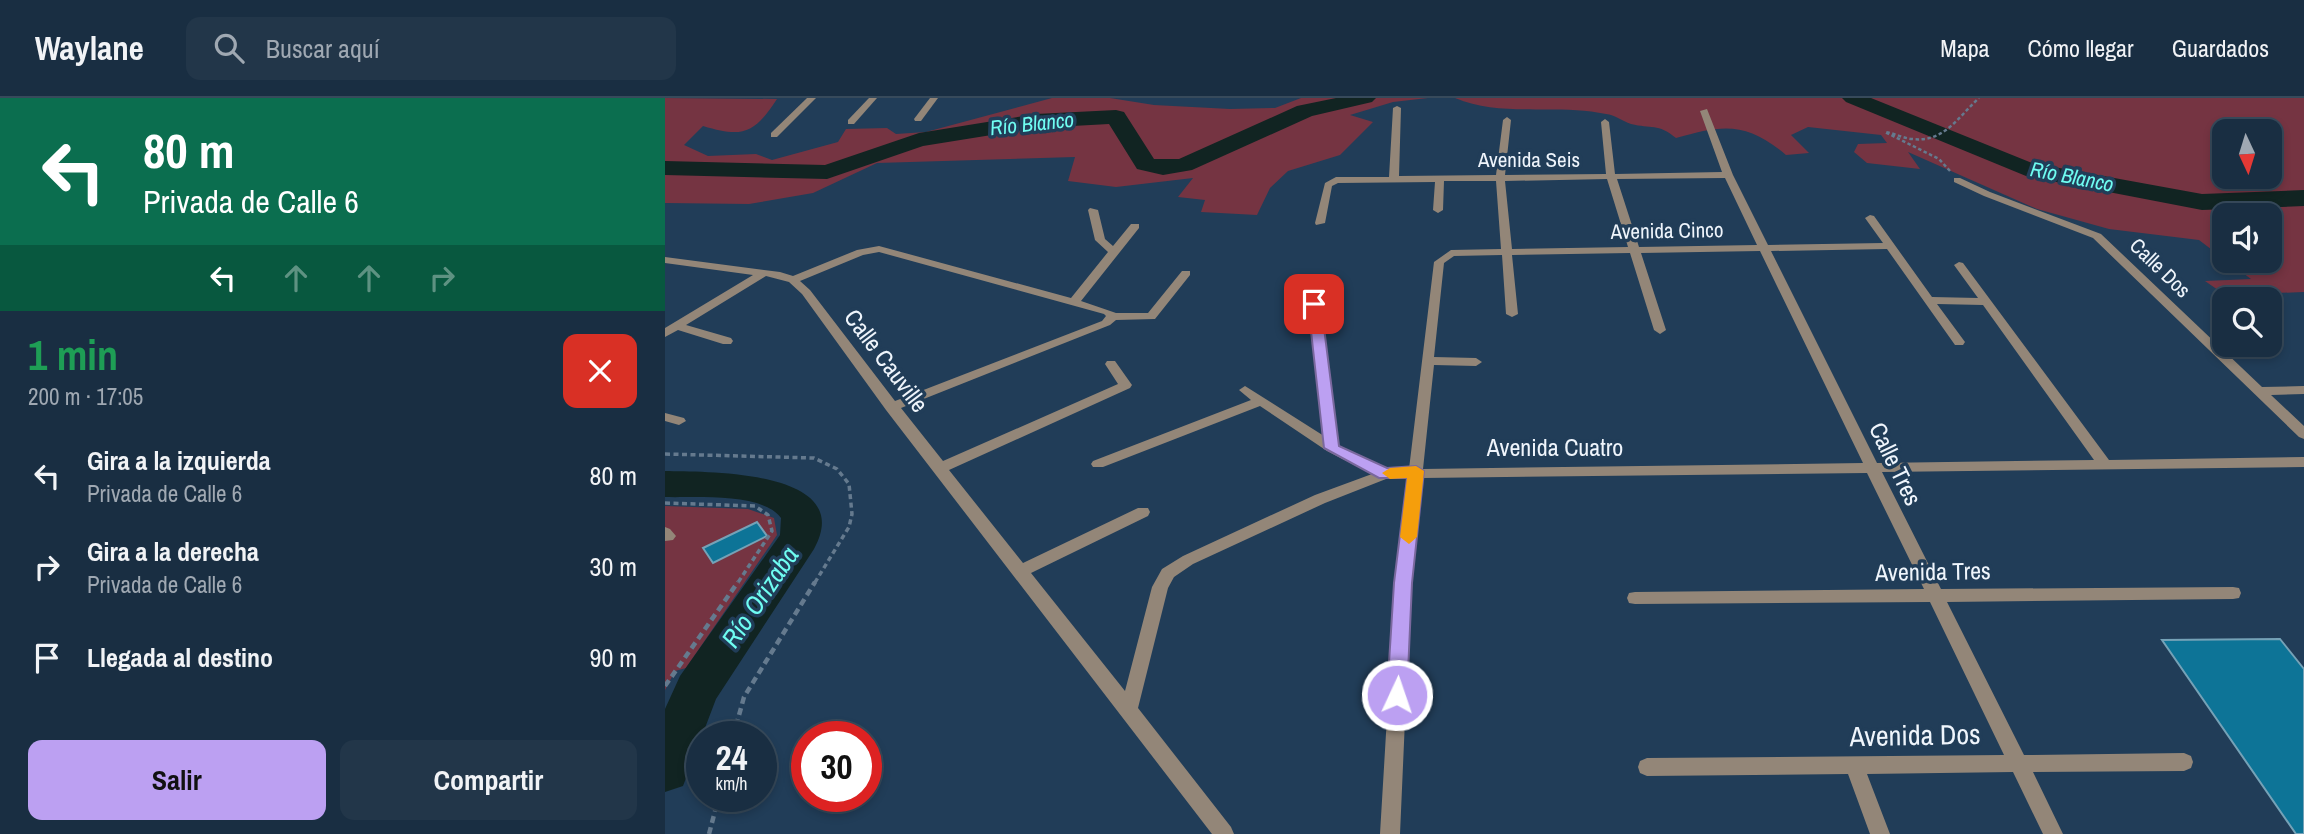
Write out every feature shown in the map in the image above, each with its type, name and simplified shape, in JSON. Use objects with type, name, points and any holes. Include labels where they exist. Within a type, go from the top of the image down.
[{"type":"street","points":[[774,135],[812,98]]},
{"type":"street","points":[[851,122],[873,98]]},
{"type":"street","points":[[918,119],[934,98]]},
{"type":"street","points":[[1394,178],[1397,108]]},
{"type":"street","name":"Calle Tres","points":[[1705,111],[1728,175],[1763,248],[2053,834]]},
{"type":"street","points":[[1507,120],[1500,177],[1512,314]]},
{"type":"street","points":[[1605,121],[1611,176],[1660,330]]},
{"type":"street","name":"Avenida Seis","points":[[1320,223],[1331,182],[1394,178],[1728,175]]},
{"type":"street","points":[[1439,210],[1440,178]]},
{"type":"street","name":"Calle Dos","points":[[1957,180],[2097,236],[2304,434]]},
{"type":"street","points":[[1093,210],[1100,240],[1114,252]]},
{"type":"street","points":[[1870,218],[1959,342]]},
{"type":"street","points":[[1074,302],[1135,226]]},
{"type":"street","name":"Avenida Cinco","points":[[1428,361],[1439,262],[1446,254],[1889,246]]},
{"type":"street","points":[[665,260],[764,273],[793,280],[872,249],[1074,302],[1114,316],[1151,317],[1185,274]]},
{"type":"street","points":[[1959,265],[2105,465]]},
{"type":"street","points":[[671,330],[764,273]]},
{"type":"street","name":"Calle Cauville","points":[[793,280],[806,292],[891,407],[1129,708],[1224,834]]},
{"type":"street","points":[[1311,280],[1332,448]]},
{"type":"street","points":[[1930,300],[1986,302]]},
{"type":"street","points":[[891,407],[1106,323],[1114,316]]},
{"type":"street","points":[[671,330],[727,341]]},
{"type":"street","points":[[1390,834],[1403,583],[1428,361],[1476,362]]},
{"type":"street","points":[[940,468],[1126,385],[1111,364]]},
{"type":"street","points":[[1245,390],[1332,448],[1385,474]]},
{"type":"street","points":[[2259,391],[2304,390]]},
{"type":"street","points":[[1098,464],[1261,401]]},
{"type":"street","points":[[665,417],[679,421]]},
{"type":"street","name":"Avenida Cuatro","points":[[1129,708],[1160,587],[1168,573],[1188,560],[1320,499],[1385,474],[1416,471],[1873,470],[2304,462]]},
{"type":"street","points":[[1022,571],[1143,512]]},
{"type":"street","name":"Avenida Tres","points":[[1635,598],[2233,593]]},
{"type":"street","name":"Avenida Dos","points":[[1647,767],[2016,761],[2184,762]]},
{"type":"street","points":[[1854,764],[1880,834]]},
{"type":"path","points":[[1957,180],[1944,162],[1885,132],[1912,139],[1947,134],[1959,121],[1961,113],[1979,98]]},
{"type":"path","points":[[665,454],[814,458],[832,465],[851,484],[856,503],[849,527],[744,697],[737,721]]},
{"type":"path","points":[[665,503],[755,506],[768,515],[772,531],[665,686]]},
{"type":"path","points":[[709,834],[715,812]]},
{"type":"shaded area","points":[[665,98],[777,99],[761,120],[746,130],[728,132],[703,126],[684,145],[708,156],[756,154],[772,160],[838,142],[846,129],[887,128],[896,134],[926,132],[1052,98],[1110,98],[1154,105],[1230,109],[1275,108],[1301,98],[1428,98],[1393,102],[1350,115],[1373,122],[1340,155],[1288,171],[1270,188],[1257,215],[1201,212],[1205,200],[1178,197],[1193,178],[1116,187],[1068,181],[1075,157],[877,163],[813,193],[749,204],[665,203]]},
{"type":"shaded area","points":[[1455,98],[2304,98],[2304,292],[2282,293],[2282,287],[2214,287],[2205,281],[2251,279],[2243,273],[2282,273],[2282,203],[2212,203],[2212,250],[2199,240],[2109,229],[2037,209],[1908,152],[1920,169],[1867,163],[1854,152],[1858,144],[1887,143],[1881,135],[1808,127],[1791,135],[1809,153],[1786,155],[1747,131],[1708,130],[1676,138],[1659,128],[1631,124],[1606,114],[1492,107]]},
{"type":"shaded area","points":[[665,506],[748,509],[774,518],[777,535],[686,668],[675,671],[665,690]]},
{"type":"building","points":[[757,522],[767,536],[713,563],[703,548]]},
{"type":"building","points":[[2280,639],[2304,669],[2304,834],[2296,834],[2162,640]]},
{"type":"waterway","name":"Río Blanco","points":[[665,168],[827,172],[919,140],[1036,121],[1116,117],[1145,164],[1163,168],[1184,165],[1305,111],[1365,98]]},
{"type":"waterway","name":"Río Blanco","points":[[1853,98],[2026,169],[2202,202],[2304,198]]},
{"type":"waterway","name":"Río Orizaba","points":[[665,484],[747,487],[788,499],[801,516],[800,538],[696,690],[665,769]]},
{"type":"slow traffic","points":[[1390,473],[1416,471],[1409,537]]},
{"type":"route","points":[[1314,304],[1332,448],[1385,474],[1416,471],[1403,583],[1397,695]]}]
